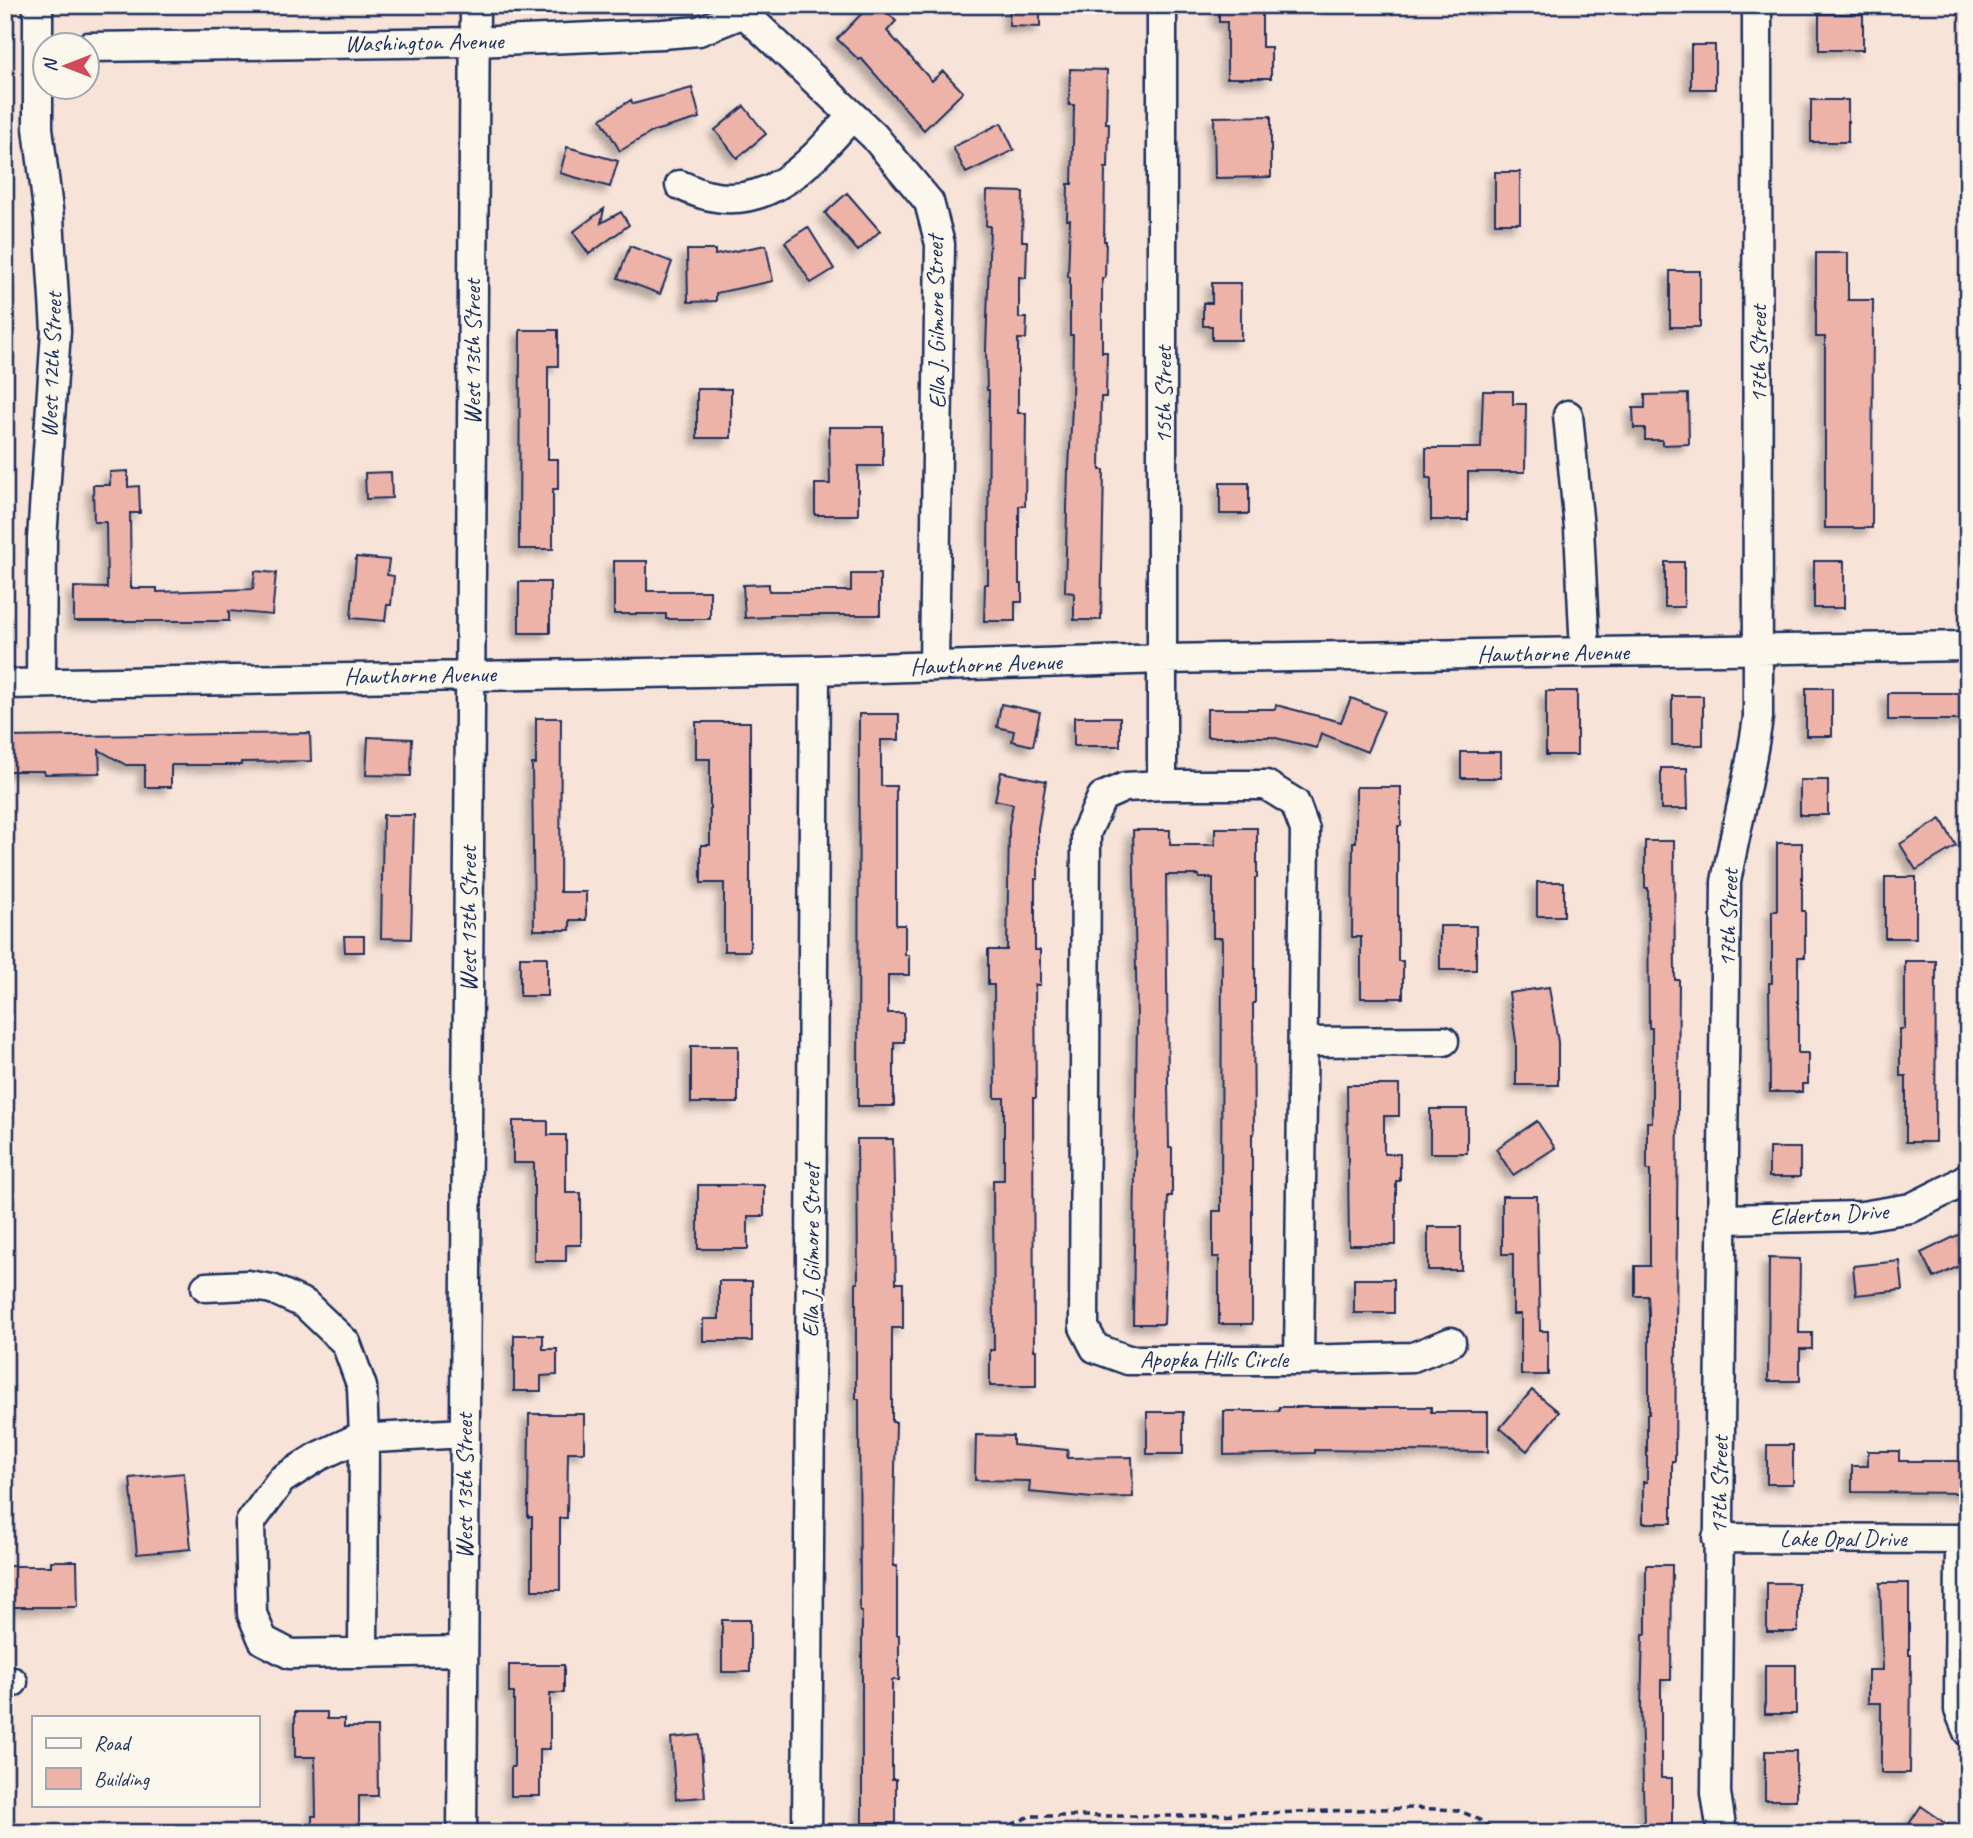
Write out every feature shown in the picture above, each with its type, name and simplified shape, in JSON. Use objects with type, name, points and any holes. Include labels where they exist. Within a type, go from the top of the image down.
[{"type":"street","name":"West 12th Street","points":[[38,5],[41,32]]},
{"type":"street","name":"West 13th Street","points":[[462,1833],[475,5]]},
{"type":"street","name":"15th Street","points":[[1162,5],[1162,785]]},
{"type":"street","name":"17th Street","points":[[1722,1833],[1716,1794],[1717,1538],[1724,1219],[1727,882],[1737,822],[1753,760],[1758,717],[1757,5]]},
{"type":"street","name":"Washington Avenue","points":[[102,47],[474,42],[699,31],[749,9]]},
{"type":"street","name":"Ella J. Gilmore Street","points":[[749,9],[874,136],[929,202],[940,244],[934,666]]},
{"type":"street","name":"West 12th Street","points":[[39,102],[38,128],[49,218],[56,331],[42,538],[41,683]]},
{"type":"street","points":[[680,185],[707,195],[730,198],[758,194],[776,187],[799,172],[852,116]]},
{"type":"street","points":[[1568,415],[1579,527],[1585,652]]},
{"type":"street","name":"Hawthorne Avenue","points":[[5,684],[815,670],[1163,659],[1968,646]]},
{"type":"street","name":"Ella J. Gilmore Street","points":[[807,1833],[815,670]]},
{"type":"street","name":"Apopka Hills Circle","points":[[1266,785],[1295,803],[1305,830],[1304,1042],[1299,1360],[1128,1360],[1095,1348],[1084,1327],[1086,833],[1102,796],[1125,787],[1266,785]]},
{"type":"street","points":[[1304,1042],[1444,1041]]},
{"type":"street","name":"Elderton Drive","points":[[1724,1219],[1862,1216],[1911,1208],[1968,1177]]},
{"type":"street","points":[[206,1287],[248,1285],[272,1290],[305,1304],[346,1343],[362,1387],[363,1653]]},
{"type":"street","points":[[1299,1360],[1413,1357],[1451,1342]]},
{"type":"street","points":[[463,1651],[290,1654],[263,1640],[252,1615],[250,1523],[281,1480],[318,1456],[356,1438],[465,1433]]},
{"type":"street","name":"Lake Opal Drive","points":[[1717,1538],[1964,1539]]},
{"type":"street","points":[[1964,1539],[1959,1710],[1968,1732]]},
{"type":"path","points":[[1002,1833],[1030,1816],[1180,1816],[1412,1808],[1457,1810],[1477,1818],[1496,1833]]},
{"type":"building","points":[[870,5],[879,5],[896,21],[887,31],[932,81],[943,71],[963,92],[924,130],[861,58],[859,60],[837,39]]},
{"type":"building","points":[[1010,5],[1040,5],[1040,27],[1009,26]]},
{"type":"building","points":[[1219,5],[1262,5],[1262,47],[1271,47],[1271,78],[1227,78],[1227,22],[1219,22]]},
{"type":"building","points":[[1819,14],[1863,14],[1863,50],[1819,50]]},
{"type":"building","points":[[1691,45],[1715,45],[1715,89],[1691,89]]},
{"type":"building","points":[[1070,69],[1107,70],[1106,123],[1109,123],[1108,168],[1105,168],[1106,241],[1105,278],[1102,278],[1102,352],[1107,352],[1106,397],[1101,397],[1100,470],[1104,470],[1101,620],[1074,620],[1074,593],[1065,592],[1073,335],[1070,335],[1068,277],[1070,220],[1067,220],[1068,184],[1072,184],[1074,105],[1069,105]]},
{"type":"building","points":[[692,88],[700,118],[654,131],[620,151],[601,119],[631,100],[633,104]]},
{"type":"building","points":[[1811,100],[1848,100],[1848,142],[1811,142]]},
{"type":"building","points":[[744,106],[766,134],[737,158],[715,130]]},
{"type":"building","points":[[1271,116],[1271,177],[1215,178],[1214,117]]},
{"type":"building","points":[[1001,123],[1014,150],[966,173],[953,147]]},
{"type":"building","points":[[567,147],[618,161],[610,187],[560,173]]},
{"type":"building","points":[[1495,172],[1520,172],[1520,223],[1495,223]]},
{"type":"building","points":[[987,191],[1023,192],[1022,241],[1027,241],[1026,278],[1019,277],[1019,318],[1027,318],[1026,339],[1018,339],[1018,413],[1026,413],[1025,506],[1019,506],[1019,584],[1022,584],[1022,602],[1015,602],[1015,621],[984,621],[985,584],[988,584],[989,390],[986,350],[990,226],[986,226]]},
{"type":"building","points":[[847,193],[880,231],[858,251],[825,213]]},
{"type":"building","points":[[604,209],[601,223],[621,212],[629,225],[589,254],[573,232]]},
{"type":"building","points":[[808,227],[834,269],[811,283],[785,242]]},
{"type":"building","points":[[766,245],[773,281],[716,293],[716,301],[688,302],[687,250],[715,250],[715,255]]},
{"type":"building","points":[[630,246],[672,262],[660,294],[618,278]]},
{"type":"building","points":[[1816,253],[1848,253],[1848,300],[1873,300],[1872,528],[1825,528],[1825,337],[1816,337]]},
{"type":"building","points":[[1670,271],[1700,271],[1700,327],[1670,327]]},
{"type":"building","points":[[1212,283],[1241,283],[1241,340],[1212,340],[1212,326],[1203,326],[1203,303],[1212,303]]},
{"type":"building","points":[[520,330],[558,330],[558,366],[548,366],[548,459],[558,459],[558,489],[553,489],[553,549],[519,549]]},
{"type":"building","points":[[697,389],[731,389],[731,438],[697,438]]},
{"type":"building","points":[[1483,391],[1513,391],[1513,404],[1526,404],[1525,472],[1468,472],[1468,520],[1431,520],[1431,478],[1426,478],[1426,448],[1481,448]]},
{"type":"building","points":[[1688,394],[1689,444],[1662,445],[1662,440],[1645,440],[1645,428],[1634,428],[1633,408],[1645,408],[1645,395]]},
{"type":"building","points":[[829,427],[883,427],[883,466],[858,466],[858,515],[815,515],[815,484],[830,484]]},
{"type":"building","points":[[128,471],[128,487],[139,486],[140,513],[130,513],[131,588],[157,588],[157,592],[253,589],[255,571],[276,573],[272,615],[229,611],[229,621],[74,621],[74,587],[107,588],[106,522],[94,522],[93,485],[110,485],[110,472]]},
{"type":"building","points":[[391,472],[392,498],[366,499],[365,473]]},
{"type":"building","points":[[1220,483],[1249,483],[1249,514],[1220,514]]},
{"type":"building","points":[[356,557],[389,560],[387,575],[394,576],[391,605],[387,605],[385,621],[351,618]]},
{"type":"building","points":[[614,561],[647,561],[647,591],[710,591],[710,619],[666,619],[666,614],[614,614]]},
{"type":"building","points":[[1814,561],[1844,561],[1844,608],[1814,608]]},
{"type":"building","points":[[1665,562],[1684,562],[1684,607],[1665,607]]},
{"type":"building","points":[[851,574],[880,574],[880,615],[770,615],[745,618],[743,585],[769,584],[769,591],[851,591]]},
{"type":"building","points":[[519,582],[550,582],[550,633],[519,633]]},
{"type":"building","points":[[1806,688],[1832,688],[1832,736],[1806,736]]},
{"type":"building","points":[[1546,691],[1577,691],[1577,755],[1546,755]]},
{"type":"building","points":[[1888,693],[1968,693],[1968,720],[1888,720]]},
{"type":"building","points":[[1672,696],[1703,696],[1703,745],[1672,745]]},
{"type":"building","points":[[1351,698],[1384,711],[1367,752],[1321,733],[1317,748],[1272,737],[1207,737],[1207,709],[1275,709],[1276,705],[1341,722]]},
{"type":"building","points":[[1001,704],[1040,712],[1033,746],[1012,741],[1014,731],[997,727]]},
{"type":"building","points":[[859,714],[899,714],[899,740],[881,740],[881,786],[896,786],[896,925],[905,925],[905,955],[909,955],[909,975],[888,975],[888,1013],[904,1013],[904,1042],[894,1042],[894,1106],[858,1106]]},
{"type":"building","points":[[1074,717],[1120,717],[1120,746],[1074,746]]},
{"type":"building","points":[[536,718],[561,718],[560,892],[586,892],[586,920],[570,920],[570,930],[534,930],[532,764],[536,764]]},
{"type":"building","points":[[696,722],[750,722],[750,951],[724,951],[724,883],[701,883],[701,845],[710,845],[710,759],[696,759]]},
{"type":"building","points":[[310,733],[311,761],[171,765],[171,787],[145,787],[145,765],[126,765],[99,750],[100,773],[45,774],[44,771],[5,771],[5,737]]},
{"type":"building","points":[[368,737],[412,739],[411,776],[366,775]]},
{"type":"building","points":[[1461,752],[1501,752],[1501,778],[1461,778]]},
{"type":"building","points":[[1661,768],[1687,768],[1688,809],[1661,809]]},
{"type":"building","points":[[1001,772],[1046,781],[1038,828],[1038,879],[1035,879],[1035,950],[1040,950],[1040,985],[1035,985],[1036,1098],[1033,1098],[1036,1386],[990,1386],[990,1350],[994,1350],[993,1180],[1004,1180],[1004,1098],[995,1098],[994,985],[988,985],[988,950],[1007,950],[1009,826],[1013,804],[995,800]]},
{"type":"building","points":[[1800,780],[1828,780],[1828,815],[1800,815]]},
{"type":"building","points":[[1356,787],[1401,787],[1401,826],[1398,826],[1398,961],[1403,961],[1403,998],[1361,998],[1361,937],[1352,937]]},
{"type":"building","points":[[383,815],[414,815],[411,939],[381,938]]},
{"type":"building","points":[[1941,819],[1956,846],[1916,870],[1900,844]]},
{"type":"building","points":[[1215,828],[1257,828],[1253,1003],[1252,1324],[1219,1324],[1219,1257],[1213,1257],[1213,1211],[1221,1211],[1222,938],[1213,938],[1213,878],[1199,878],[1199,875],[1166,875],[1169,1148],[1172,1148],[1172,1196],[1168,1196],[1164,1324],[1133,1324],[1137,1018],[1133,830],[1170,830],[1170,845],[1215,845]]},
{"type":"building","points":[[1645,841],[1674,841],[1675,980],[1679,980],[1675,1461],[1672,1461],[1672,1523],[1643,1523],[1643,1482],[1647,1482],[1649,1414],[1649,1312],[1648,1296],[1635,1296],[1635,1266],[1650,1266],[1647,1122],[1652,1122],[1652,1028],[1649,1028]]},
{"type":"building","points":[[1777,843],[1802,843],[1805,957],[1798,957],[1798,1053],[1808,1053],[1808,1084],[1802,1084],[1802,1092],[1770,1092],[1769,983],[1772,983],[1772,911],[1777,911]]},
{"type":"building","points":[[1885,877],[1916,877],[1916,938],[1885,938]]},
{"type":"building","points":[[1537,882],[1564,882],[1564,916],[1537,916]]},
{"type":"building","points":[[1440,926],[1476,926],[1476,970],[1440,970]]},
{"type":"building","points":[[344,936],[364,936],[364,952],[345,952]]},
{"type":"building","points":[[520,957],[547,957],[547,996],[520,996]]},
{"type":"building","points":[[1905,961],[1936,961],[1935,1142],[1906,1142],[1906,1076],[1900,1076],[1900,1029],[1905,1029]]},
{"type":"building","points":[[1549,987],[1558,1042],[1558,1085],[1516,1085],[1516,1041],[1509,993]]},
{"type":"building","points":[[691,1046],[738,1046],[738,1103],[691,1103]]},
{"type":"building","points":[[1347,1085],[1399,1085],[1399,1116],[1384,1116],[1384,1154],[1400,1154],[1400,1181],[1396,1181],[1396,1245],[1349,1245]]},
{"type":"building","points":[[1430,1109],[1467,1109],[1467,1153],[1430,1153]]},
{"type":"building","points":[[513,1121],[548,1121],[548,1135],[566,1135],[566,1193],[581,1193],[581,1245],[566,1245],[566,1261],[534,1261],[534,1163],[513,1163]]},
{"type":"building","points":[[1537,1121],[1555,1148],[1513,1175],[1496,1149]]},
{"type":"building","points":[[857,1139],[893,1139],[896,1283],[903,1283],[903,1328],[892,1328],[892,1422],[896,1422],[893,1566],[897,1566],[899,1635],[899,1680],[892,1680],[892,1779],[896,1779],[896,1823],[862,1823],[859,1399],[856,1399]]},
{"type":"building","points":[[1769,1148],[1800,1148],[1800,1177],[1769,1177]]},
{"type":"building","points":[[698,1185],[764,1185],[764,1216],[748,1216],[748,1249],[698,1249]]},
{"type":"building","points":[[1502,1196],[1537,1196],[1540,1331],[1548,1331],[1548,1375],[1521,1375],[1521,1314],[1513,1314],[1513,1254],[1502,1254]]},
{"type":"building","points":[[1428,1227],[1461,1227],[1461,1270],[1428,1270]]},
{"type":"building","points":[[1968,1230],[1968,1262],[1934,1278],[1921,1253]]},
{"type":"building","points":[[1769,1258],[1800,1259],[1799,1333],[1812,1333],[1812,1349],[1800,1349],[1800,1381],[1768,1381]]},
{"type":"building","points":[[1900,1261],[1903,1290],[1856,1295],[1853,1266]]},
{"type":"building","points":[[1354,1279],[1394,1279],[1394,1313],[1354,1313]]},
{"type":"building","points":[[719,1281],[752,1281],[752,1341],[703,1341],[703,1319],[719,1319]]},
{"type":"building","points":[[514,1335],[543,1335],[543,1349],[557,1349],[557,1375],[541,1376],[541,1391],[514,1391]]},
{"type":"building","points":[[1532,1390],[1559,1412],[1527,1451],[1500,1428]]},
{"type":"building","points":[[1279,1407],[1431,1407],[1431,1412],[1488,1412],[1488,1452],[1315,1450],[1315,1453],[1224,1455],[1224,1411],[1279,1411]]},
{"type":"building","points":[[1147,1412],[1183,1412],[1183,1454],[1147,1454]]},
{"type":"building","points":[[529,1414],[584,1414],[584,1452],[568,1452],[567,1518],[560,1518],[560,1590],[532,1590],[532,1517],[528,1517]]},
{"type":"building","points":[[976,1435],[1013,1436],[1013,1445],[1068,1450],[1067,1458],[1132,1457],[1133,1497],[1092,1498],[1029,1492],[1030,1481],[975,1480]]},
{"type":"building","points":[[1767,1445],[1793,1445],[1793,1484],[1767,1484]]},
{"type":"building","points":[[1868,1451],[1899,1451],[1899,1461],[1968,1461],[1968,1493],[1852,1492],[1852,1466],[1868,1466]]},
{"type":"building","points":[[184,1473],[191,1549],[137,1554],[130,1478]]},
{"type":"building","points":[[51,1561],[77,1561],[78,1607],[5,1607],[5,1566],[51,1566]]},
{"type":"building","points":[[1646,1565],[1672,1565],[1671,1680],[1661,1680],[1661,1778],[1672,1778],[1672,1825],[1644,1825],[1641,1707],[1643,1634],[1646,1634]]},
{"type":"building","points":[[1767,1583],[1798,1583],[1798,1632],[1767,1632]]},
{"type":"building","points":[[1880,1583],[1909,1583],[1910,1773],[1881,1773],[1881,1703],[1868,1703],[1868,1670],[1883,1670]]},
{"type":"building","points":[[722,1620],[750,1620],[750,1672],[722,1672]]},
{"type":"building","points":[[509,1665],[564,1665],[564,1693],[550,1693],[550,1749],[540,1749],[540,1796],[511,1796],[511,1767],[514,1767],[514,1693],[509,1693]]},
{"type":"building","points":[[1765,1665],[1796,1665],[1796,1714],[1765,1714]]},
{"type":"building","points":[[295,1712],[327,1712],[327,1719],[344,1719],[344,1727],[377,1727],[378,1796],[359,1796],[359,1833],[312,1833],[312,1816],[316,1816],[315,1757],[295,1757]]},
{"type":"building","points":[[700,1735],[705,1797],[676,1799],[671,1738]]},
{"type":"building","points":[[1765,1751],[1796,1751],[1796,1800],[1765,1800]]},
{"type":"building","points":[[1921,1806],[1960,1833],[1903,1833]]}]
